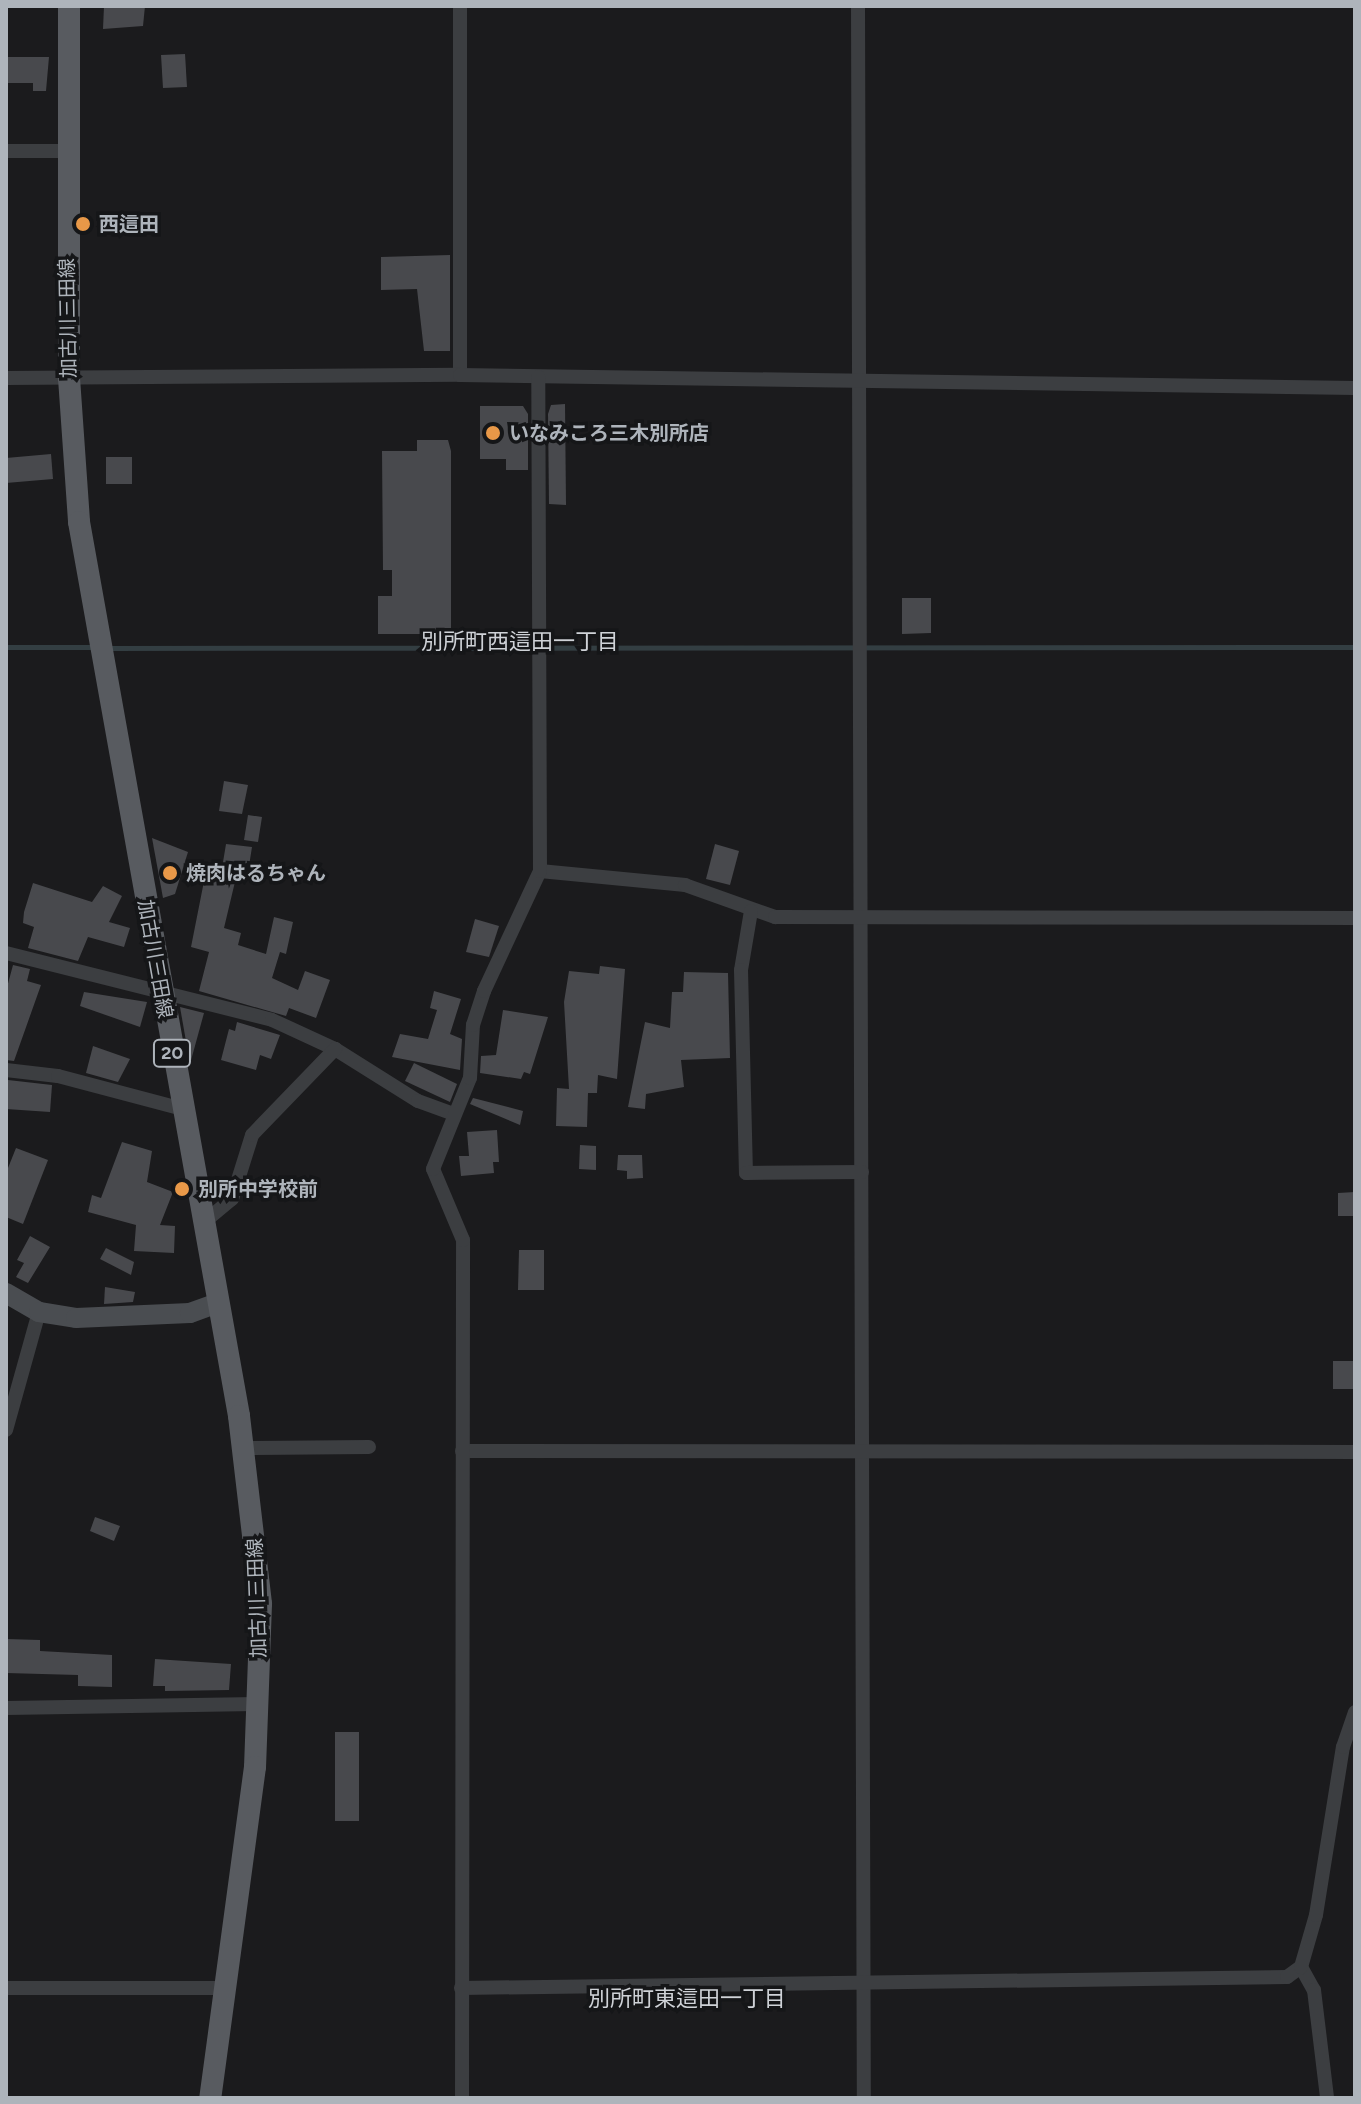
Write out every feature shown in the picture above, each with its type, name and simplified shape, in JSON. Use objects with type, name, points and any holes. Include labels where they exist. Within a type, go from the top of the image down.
[{"type":"main road","name":"加古川三田線","points":[[69,6],[69,378],[87,581],[244,1448],[261,1604],[255,1767],[210,2098]]},
{"type":"street","points":[[460,6],[460,375]]},
{"type":"street","points":[[858,6],[862,384],[864,2098]]},
{"type":"street","points":[[6,151],[67,151]]},
{"type":"street","points":[[6,378],[460,375],[862,384],[1355,388]]},
{"type":"street","points":[[462,2098],[463,1240],[433,1169],[470,1078],[473,1025],[484,991],[540,871],[538,377]]},
{"type":"street","points":[[540,871],[685,885],[751,911],[861,918],[1355,918]]},
{"type":"street","points":[[751,911],[741,970],[746,1173],[862,1172]]},
{"type":"street","points":[[6,953],[272,1020],[335,1049],[418,1101],[454,1114]]},
{"type":"street","points":[[203,1223],[232,1199],[252,1135],[274,1106],[335,1049]]},
{"type":"street","points":[[6,1070],[58,1076],[183,1109]]},
{"type":"street","points":[[6,1293],[39,1312],[76,1318],[190,1313],[217,1303]]},
{"type":"street","points":[[6,1430],[39,1312]]},
{"type":"street","points":[[244,1448],[369,1447]]},
{"type":"street","points":[[462,1451],[1355,1452]]},
{"type":"street","points":[[6,1708],[259,1704]]},
{"type":"street","points":[[461,1988],[1287,1977],[1301,1967],[1316,1915],[1343,1747],[1355,1712]]},
{"type":"street","points":[[1301,1967],[1314,1990],[1327,2098]]},
{"type":"street","points":[[6,1988],[225,1988]]},
{"type":"building","points":[[104,6],[145,6],[143,26],[103,29]]},
{"type":"building","points":[[185,54],[187,87],[163,88],[161,55]]},
{"type":"building","points":[[6,57],[49,57],[46,91],[33,91],[33,83],[6,83]]},
{"type":"building","points":[[450,255],[450,351],[424,351],[417,289],[381,290],[381,257]]},
{"type":"building","points":[[565,404],[566,505],[549,504],[548,414],[551,405]]},
{"type":"building","points":[[480,406],[523,406],[528,414],[528,470],[506,470],[506,459],[480,459]]},
{"type":"building","points":[[417,440],[448,440],[451,451],[451,634],[378,634],[378,596],[392,596],[392,570],[383,570],[382,451],[417,451]]},
{"type":"building","points":[[51,454],[53,479],[6,483],[6,458]]},
{"type":"building","points":[[106,457],[132,457],[132,484],[106,484]]},
{"type":"building","points":[[902,598],[931,598],[931,633],[902,634]]},
{"type":"building","points":[[224,781],[248,785],[242,814],[219,811]]},
{"type":"building","points":[[248,815],[262,817],[258,842],[244,840]]},
{"type":"building","name":"焼肉はるちゃん","points":[[152,838],[188,852],[175,894],[163,898]]},
{"type":"building","points":[[226,844],[252,847],[249,866],[239,865],[224,928],[241,933],[238,945],[266,954],[274,917],[293,922],[286,954],[280,952],[272,978],[298,990],[305,971],[330,980],[316,1018],[289,1008],[286,1016],[199,991],[209,952],[191,947],[207,866],[222,868]]},
{"type":"building","points":[[715,844],[739,851],[730,885],[706,879]]},
{"type":"building","points":[[33,883],[92,902],[103,886],[122,896],[109,922],[130,928],[124,947],[88,937],[78,961],[28,948],[34,927],[23,923]]},
{"type":"building","points":[[475,919],[499,926],[489,957],[466,952]]},
{"type":"building","points":[[13,965],[30,969],[27,981],[41,985],[14,1061],[6,1060],[6,991]]},
{"type":"building","points":[[600,966],[625,969],[617,1079],[598,1075],[597,1093],[588,1093],[587,1127],[556,1126],[557,1088],[569,1089],[564,1002],[569,971],[599,974]]},
{"type":"building","points":[[684,972],[728,973],[730,1058],[681,1060],[684,1087],[646,1094],[645,1109],[628,1107],[645,1022],[670,1028],[672,992],[683,992]]},
{"type":"building","points":[[434,991],[461,999],[450,1034],[462,1039],[460,1070],[392,1057],[400,1034],[428,1039],[437,1010],[430,1008]]},
{"type":"building","points":[[84,992],[147,1002],[140,1027],[80,1006]]},
{"type":"building","points":[[180,1007],[204,1013],[190,1064]]},
{"type":"building","points":[[503,1010],[548,1017],[530,1074],[524,1072],[521,1079],[480,1073],[481,1056],[496,1055]]},
{"type":"building","points":[[237,1022],[280,1035],[271,1059],[260,1055],[256,1070],[221,1060],[229,1029],[235,1031]]},
{"type":"building","points":[[93,1046],[130,1059],[118,1082],[86,1073]]},
{"type":"building","points":[[414,1063],[457,1084],[450,1102],[405,1081]]},
{"type":"building","points":[[8,1080],[52,1085],[50,1112],[6,1109]]},
{"type":"building","points":[[473,1098],[523,1111],[520,1125],[470,1104]]},
{"type":"building","points":[[497,1130],[499,1162],[493,1162],[494,1173],[461,1176],[459,1156],[469,1156],[467,1132]]},
{"type":"building","points":[[122,1142],[152,1151],[147,1182],[173,1192],[160,1225],[175,1226],[174,1253],[134,1251],[136,1225],[88,1212],[92,1195],[101,1198]]},
{"type":"building","points":[[580,1145],[596,1146],[596,1170],[579,1169]]},
{"type":"building","points":[[16,1148],[48,1160],[23,1224],[6,1217],[6,1173]]},
{"type":"building","points":[[618,1155],[642,1155],[643,1178],[627,1179],[627,1171],[617,1170]]},
{"type":"building","points":[[1355,1192],[1355,1216],[1338,1216],[1338,1193]]},
{"type":"building","points":[[30,1236],[50,1247],[28,1283],[16,1277],[24,1263],[17,1260]]},
{"type":"building","points":[[106,1248],[134,1262],[131,1275],[100,1259]]},
{"type":"building","points":[[519,1250],[544,1250],[544,1290],[518,1290]]},
{"type":"building","points":[[105,1287],[135,1292],[133,1302],[104,1304]]},
{"type":"building","points":[[1333,1361],[1354,1361],[1354,1389],[1333,1389]]},
{"type":"building","points":[[95,1517],[120,1526],[114,1541],[90,1531]]},
{"type":"building","points":[[6,1639],[40,1640],[40,1651],[112,1655],[112,1687],[78,1686],[78,1675],[6,1673]]},
{"type":"building","points":[[155,1659],[231,1664],[229,1690],[165,1691],[165,1686],[153,1686]]},
{"type":"building","points":[[335,1732],[359,1732],[359,1821],[335,1821]]},
{"type":"waterway","points":[[6,647],[97,647]]},
{"type":"waterway","points":[[107,648],[1355,647]]},
{"type":"place","name":"西這田","points":[[83,224]]},
{"type":"place","name":"いなみころ三木別所店","points":[[493,433]]},
{"type":"place","name":"焼肉はるちゃん","points":[[170,873]]},
{"type":"place","name":"別所中学校前","points":[[182,1189]]},
{"type":"district","name":"別所町西這田一丁目","points":[[520,642]]},
{"type":"district","name":"別所町東這田一丁目","points":[[687,1999]]}]
